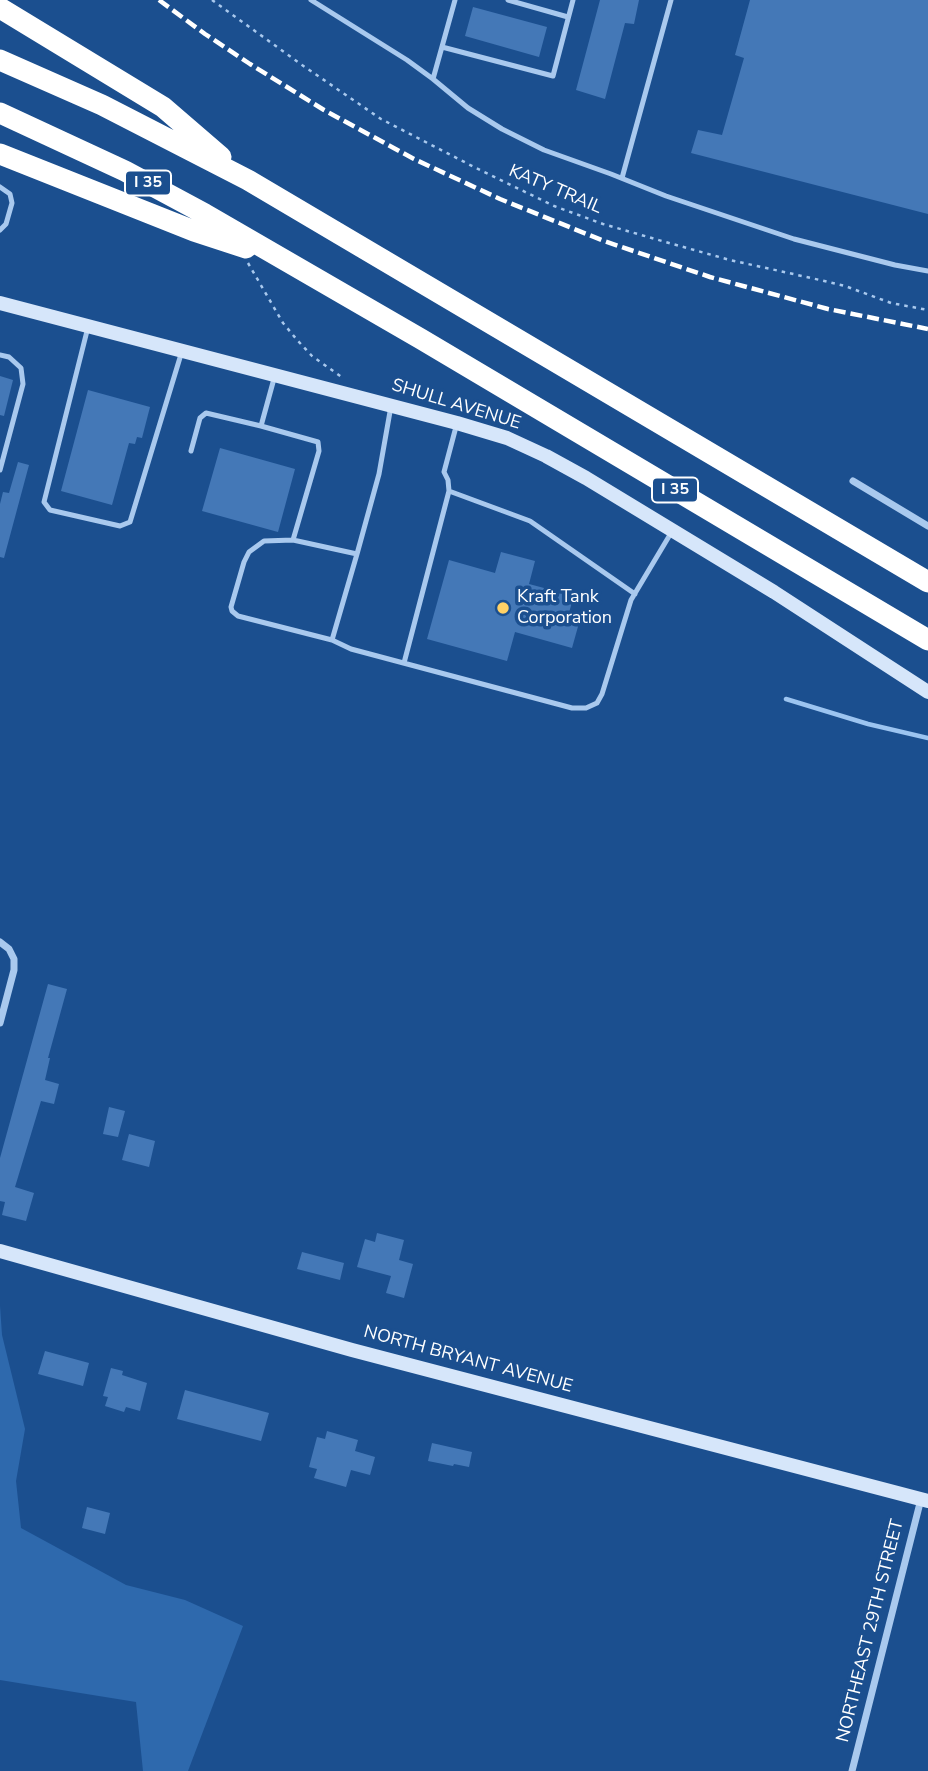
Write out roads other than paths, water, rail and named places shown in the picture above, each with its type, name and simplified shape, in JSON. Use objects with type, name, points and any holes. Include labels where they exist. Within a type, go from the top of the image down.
[{"type":"highway","points":[[0,8],[163,107],[248,180]]},
{"type":"highway","points":[[0,60],[102,105],[248,180],[927,581]]},
{"type":"highway","name":"I 35","points":[[0,113],[125,171],[205,214],[928,640]]},
{"type":"highway","points":[[0,154],[194,231],[291,263]]},
{"type":"street","name":"SHULL AVENUE","points":[[0,303],[507,438],[546,456],[673,530],[806,612],[928,692]]},
{"type":"street","points":[[853,481],[928,526]]},
{"type":"street","points":[[0,942],[9,949],[14,960],[14,970],[0,1023]]},
{"type":"street","name":"NORTH BRYANT AVENUE","points":[[0,1251],[365,1353],[925,1500]]},
{"type":"street","name":"NORTHEAST 29TH STREET","points":[[852,1771],[925,1500]]},
{"type":"lane","points":[[311,0],[398,54],[468,108],[544,150],[666,196],[794,239],[928,271]]},
{"type":"lane","points":[[433,79],[455,0]]},
{"type":"lane","points":[[508,0],[568,16]]},
{"type":"lane","points":[[442,47],[553,76],[573,0]]},
{"type":"lane","points":[[622,178],[671,0]]},
{"type":"lane","points":[[0,187],[10,194],[12,203],[6,224],[0,230]]},
{"type":"lane","points":[[88,327],[44,502],[50,510],[120,526],[130,522],[182,351]]},
{"type":"lane","points":[[0,355],[9,357],[21,368],[23,384],[0,471]]},
{"type":"lane","points":[[261,426],[275,375]]},
{"type":"lane","points":[[332,640],[379,474],[391,406]]},
{"type":"lane","points":[[191,451],[200,418],[206,413],[318,442],[319,451],[293,540]]},
{"type":"lane","points":[[404,663],[449,491],[444,472],[457,423]]},
{"type":"lane","points":[[449,491],[530,521],[635,594]]},
{"type":"lane","points":[[357,554],[293,540],[264,541],[249,552],[244,562],[232,611],[238,616],[332,640],[351,649],[572,708],[586,708],[597,703],[602,694],[631,600],[673,530]]},
{"type":"waterway","points":[[786,699],[868,724],[928,738]]},
{"type":"railway","points":[[159,0],[205,34],[324,110],[414,159],[500,199],[604,241],[710,277],[828,309],[928,329]]},
{"type":"place","name":"Kraft Tank Corporation","points":[[503,608]]}]
